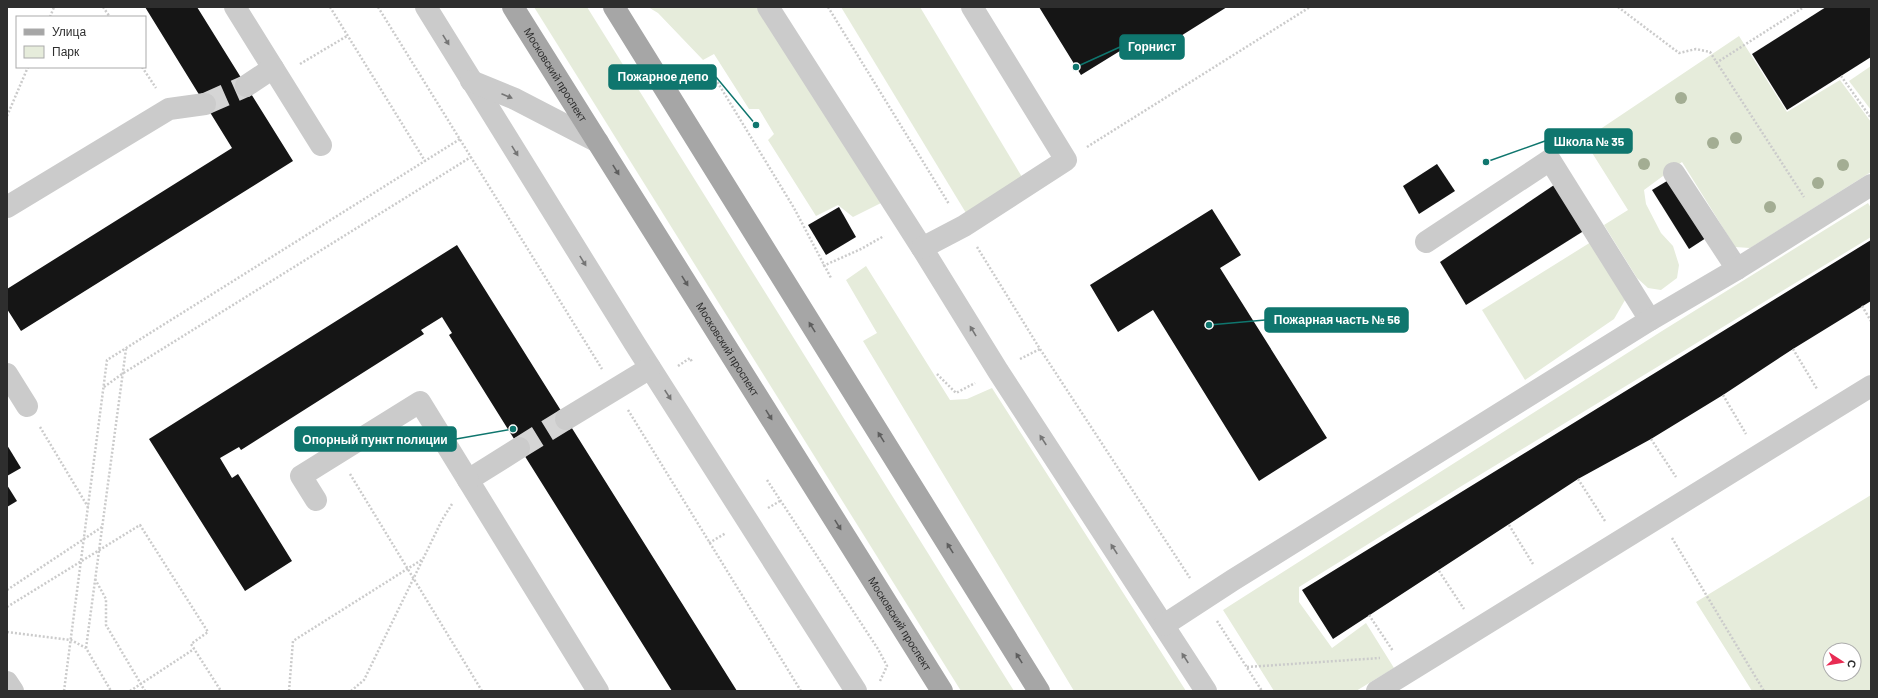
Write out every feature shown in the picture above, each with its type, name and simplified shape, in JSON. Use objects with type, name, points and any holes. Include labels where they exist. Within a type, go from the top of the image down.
[{"type":"main road","name":"Московский проспект","points":[[513,7],[942,691]]},
{"type":"main road","points":[[614,7],[1039,691]]},
{"type":"street","points":[[236,7],[320,145]]},
{"type":"street","points":[[426,7],[650,368],[856,691]]},
{"type":"street","points":[[768,7],[922,248],[998,371],[1206,691]]},
{"type":"street","points":[[922,248],[964,226],[1066,160],[972,7]]},
{"type":"street","points":[[246,86],[276,72]]},
{"type":"street","points":[[471,81],[514,100],[598,142]]},
{"type":"street","points":[[7,207],[169,109],[205,104]]},
{"type":"street","points":[[1426,242],[1550,160],[1650,320]]},
{"type":"street","points":[[1674,173],[1737,269]]},
{"type":"street","points":[[1164,625],[1650,320],[1737,269],[1871,184]]},
{"type":"street","points":[[566,419],[614,388],[650,368]]},
{"type":"street","points":[[7,374],[27,406]]},
{"type":"street","points":[[1377,691],[1401,665],[1477,629],[1871,386]]},
{"type":"street","points":[[316,500],[301,476],[420,402],[598,691]]},
{"type":"street","points":[[468,480],[519,448]]},
{"type":"street","points":[[7,682],[13,691]]},
{"type":"path","points":[[103,7],[109,16]]},
{"type":"path","points":[[330,7],[425,161]]},
{"type":"path","points":[[378,7],[801,691]]},
{"type":"path","points":[[828,7],[1040,349],[1204,599],[1262,691]]},
{"type":"path","points":[[1066,160],[1310,7]]},
{"type":"path","points":[[1618,7],[1679,53],[1696,49],[1710,52],[1817,217]]},
{"type":"path","points":[[1716,63],[1804,7]]},
{"type":"path","points":[[276,72],[348,36]]},
{"type":"path","points":[[707,65],[794,208],[831,278]]},
{"type":"path","points":[[7,116],[28,68]]},
{"type":"path","points":[[1841,76],[1871,118]]},
{"type":"path","points":[[64,691],[107,360],[460,139]]},
{"type":"path","points":[[104,387],[122,374],[471,157]]},
{"type":"path","points":[[861,249],[864,253]]},
{"type":"path","points":[[1862,306],[1871,321]]},
{"type":"path","points":[[1793,348],[1830,411]]},
{"type":"path","points":[[86,648],[126,349]]},
{"type":"path","points":[[1723,395],[1759,455]]},
{"type":"path","points":[[27,406],[88,507]]},
{"type":"path","points":[[1651,439],[1689,498]]},
{"type":"path","points":[[337,453],[482,691]]},
{"type":"path","points":[[1578,479],[1618,542]]},
{"type":"path","points":[[351,691],[364,680],[442,520],[468,480]]},
{"type":"path","points":[[767,480],[887,666],[878,685]]},
{"type":"path","points":[[1659,516],[1705,596],[1764,691]]},
{"type":"path","points":[[7,607],[140,525],[208,632],[191,644],[220,691]]},
{"type":"path","points":[[1510,525],[1546,587]]},
{"type":"path","points":[[7,590],[102,527]]},
{"type":"path","points":[[289,691],[293,641],[424,559]]},
{"type":"path","points":[[1439,571],[1477,629]]},
{"type":"path","points":[[95,578],[106,599],[106,625],[145,691]]},
{"type":"path","points":[[1369,615],[1401,665]]},
{"type":"path","points":[[7,632],[71,640],[86,648],[110,691]]},
{"type":"path","points":[[130,691],[194,649]]},
{"type":"path","points":[[1247,667],[1401,665]]},
{"type":"green space","points":[[534,7],[587,7],[1014,691],[961,691]]},
{"type":"green space","points":[[648,7],[758,7],[881,203],[853,217],[838,205],[816,216],[768,140],[774,134],[759,109],[749,109],[714,54],[703,60],[658,13]]},
{"type":"green space","points":[[841,7],[920,7],[1022,177],[966,213]]},
{"type":"green space","points":[[1739,36],[1787,112],[1840,80],[1871,122],[1871,172],[1750,248],[1735,247],[1682,162],[1644,190],[1646,204],[1661,233],[1673,246],[1679,265],[1677,278],[1661,290],[1648,288],[1637,278],[1604,225],[1628,210],[1584,140]]},
{"type":"green space","points":[[1871,66],[1871,110],[1849,81]]},
{"type":"green space","points":[[1868,203],[1871,208],[1871,237],[1460,487],[1299,587],[1299,602],[1332,648],[1366,623],[1394,668],[1356,691],[1274,691],[1223,610],[1662,331]]},
{"type":"green space","points":[[1591,242],[1625,300],[1614,319],[1525,380],[1482,310]]},
{"type":"green space","points":[[866,266],[950,400],[967,399],[992,388],[1186,691],[1074,691],[863,341],[877,333],[846,280]]},
{"type":"green space","points":[[1871,495],[1871,691],[1752,691],[1696,602]]},
{"type":"building","points":[[145,7],[197,7],[293,161],[21,331],[7,309],[7,289],[232,148]]},
{"type":"building","points":[[1039,7],[1227,7],[1152,54],[1141,38],[1081,75]]},
{"type":"building","points":[[1826,7],[1871,7],[1871,57],[1787,110],[1752,54]]},
{"type":"building","points":[[1437,164],[1455,191],[1419,214],[1403,186]]},
{"type":"building","points":[[1672,178],[1709,236],[1689,249],[1652,190]]},
{"type":"building","points":[[1560,181],[1590,227],[1466,305],[1440,262]]},
{"type":"building","points":[[839,207],[856,237],[826,255],[808,225]]},
{"type":"building","points":[[1212,209],[1241,255],[1220,268],[1327,438],[1259,481],[1153,310],[1118,332],[1090,285]]},
{"type":"building","points":[[1871,240],[1871,301],[1651,439],[1578,479],[1333,639],[1302,590]]},
{"type":"building","points":[[457,245],[737,691],[672,691],[449,335],[452,333],[442,317],[421,330],[424,334],[241,450],[239,447],[220,458],[232,478],[238,474],[292,561],[245,591],[149,439]]},
{"type":"building","points":[[7,445],[21,468],[7,476]]},
{"type":"building","points":[[7,485],[17,501],[7,507]]},
{"type":"tunnel","points":[[205,104],[246,86]]},
{"type":"tunnel","points":[[519,448],[566,419]]},
{"type":"place","name":"Горнист","points":[[1076,67]]},
{"type":"place","name":"Пожарное депо","points":[[756,125]]},
{"type":"place","name":"Школа № 35","points":[[1486,162]]},
{"type":"place","name":"Пожарная часть № 56","points":[[1209,325]]},
{"type":"place","name":"Опорный пункт полиции","points":[[513,429]]}]
